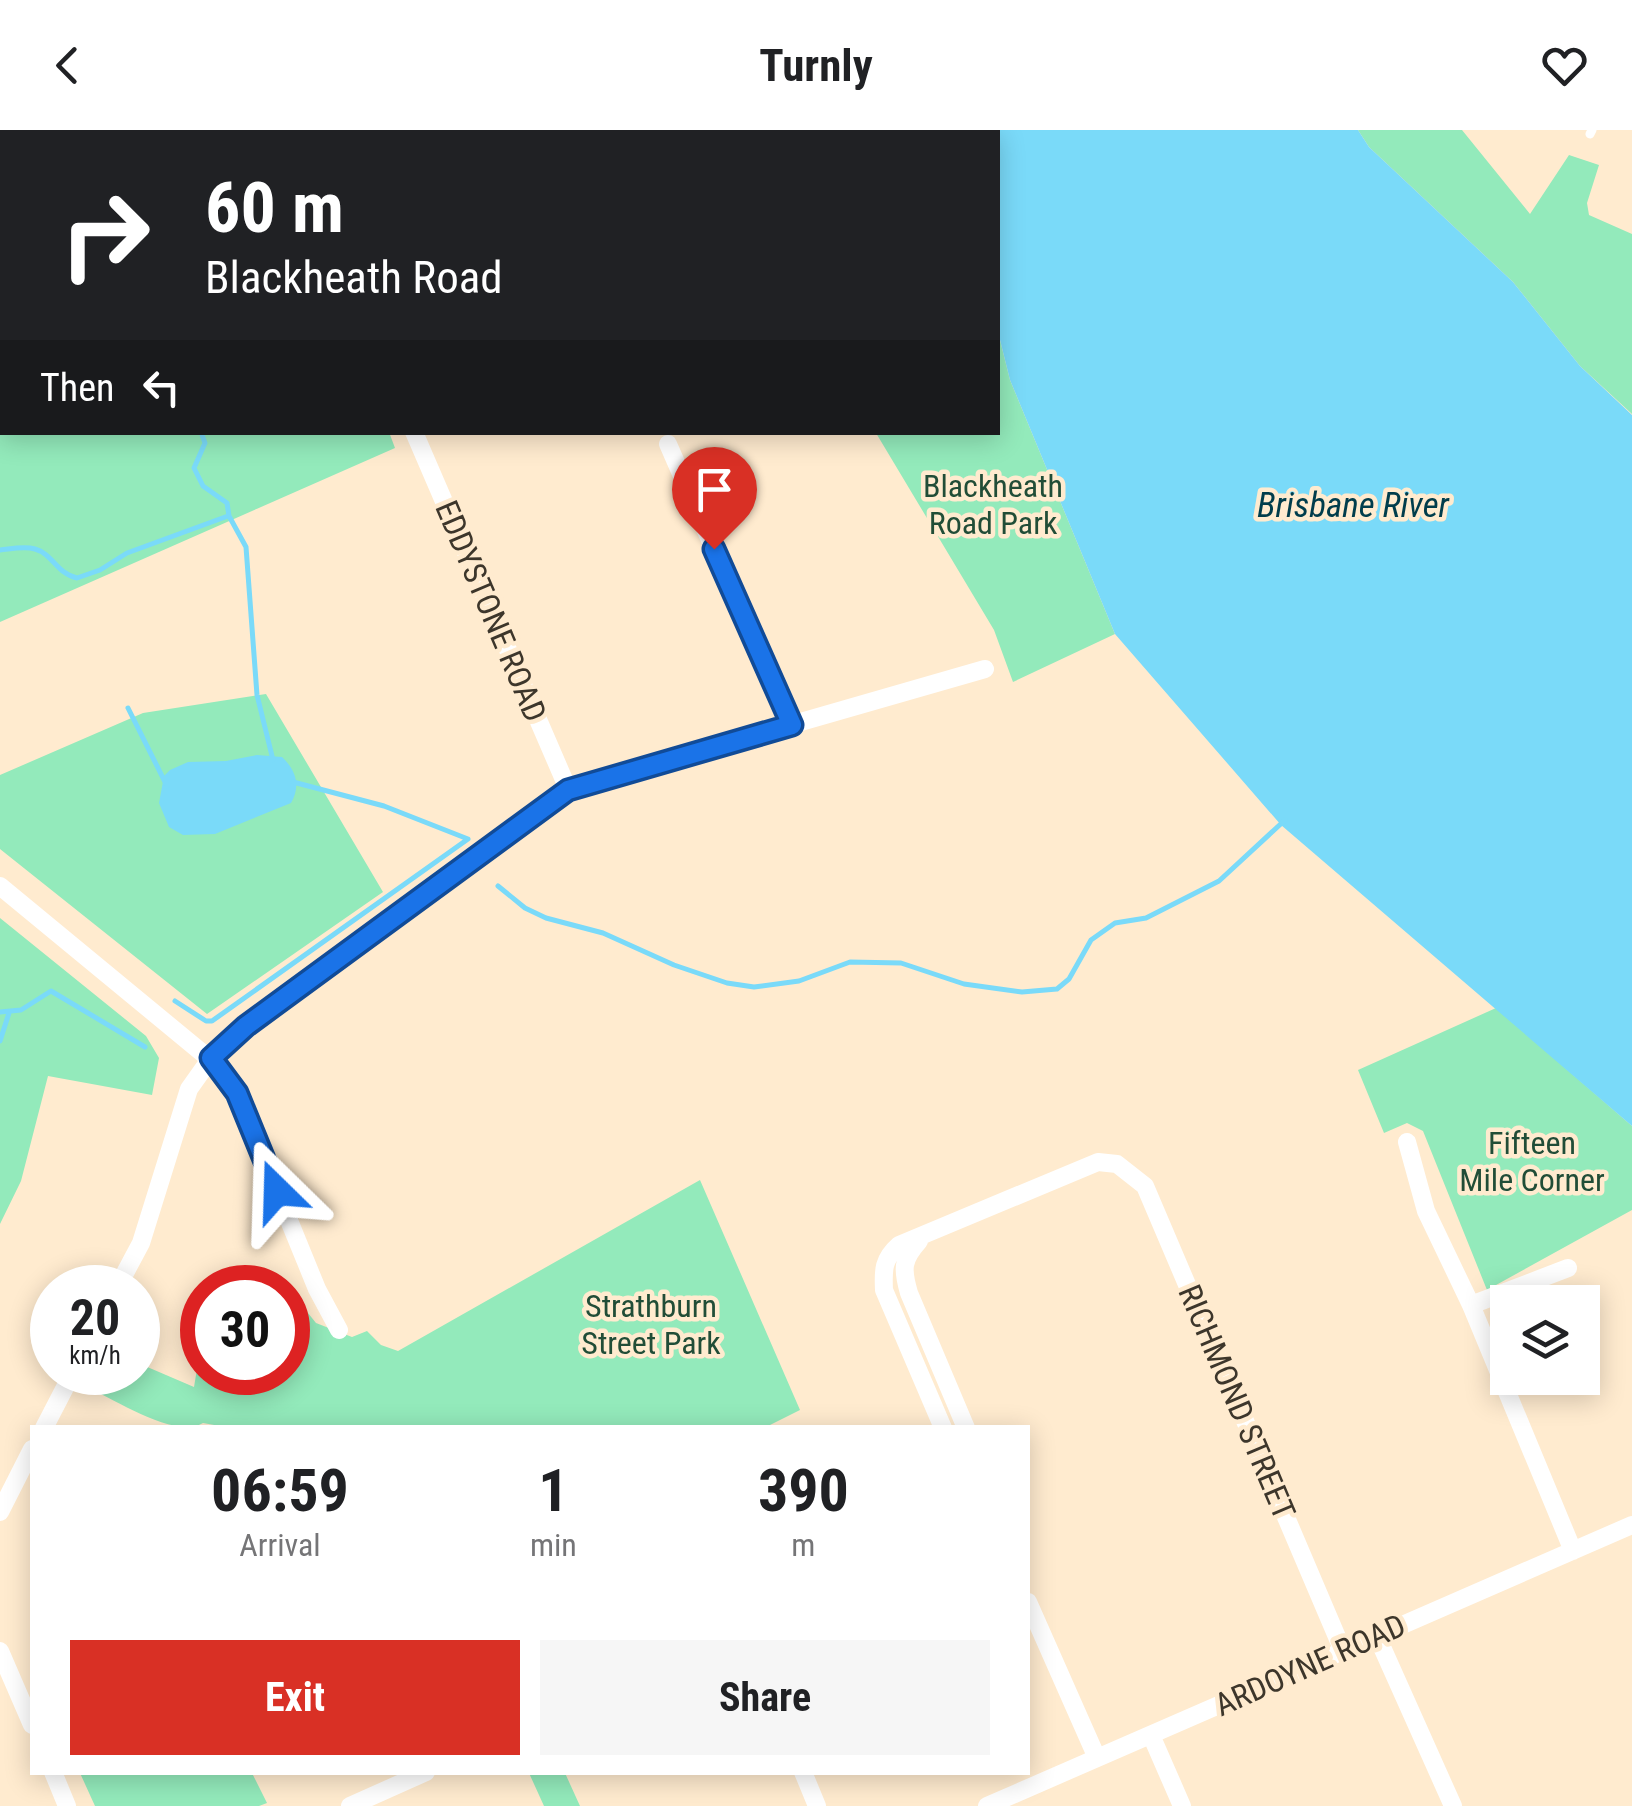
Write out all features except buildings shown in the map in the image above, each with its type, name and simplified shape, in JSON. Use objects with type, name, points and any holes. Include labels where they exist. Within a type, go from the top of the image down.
[{"type":"street","name":"EDDYSTONE ROAD","points":[[415,435],[568,790]]},
{"type":"street","points":[[668,444],[792,725]]},
{"type":"street","points":[[129,1265],[141,1242],[189,1089],[211,1058],[246,1026],[568,790],[985,669]]},
{"type":"street","points":[[0,886],[211,1058],[237,1093],[318,1289],[339,1330]]},
{"type":"street","points":[[1407,1142],[1426,1211],[1471,1305],[1572,1550]]},
{"type":"street","name":"RICHMOND STREET","points":[[923,1237],[1098,1162],[1117,1164],[1145,1186],[1343,1651]]},
{"type":"street","points":[[923,1237],[904,1257],[903,1271],[964,1423]]},
{"type":"street","points":[[923,1237],[899,1245],[887,1256],[884,1290],[942,1425]]},
{"type":"street","points":[[1471,1305],[1568,1268]]},
{"type":"street","points":[[46,1425],[60,1395]]},
{"type":"street","points":[[0,1512],[30,1454]]},
{"type":"street","name":"ARDOYNE ROAD","points":[[988,1806],[1632,1524]]},
{"type":"street","points":[[1030,1607],[1096,1758]]},
{"type":"street","points":[[1377,1636],[1452,1806]]},
{"type":"street","points":[[0,1651],[30,1721]]},
{"type":"street","points":[[1150,1735],[1182,1806]]},
{"type":"street","points":[[54,1775],[67,1806]]},
{"type":"street","points":[[350,1806],[419,1775]]},
{"type":"street","points":[[805,1775],[817,1806]]},
{"type":"lane","points":[[888,1303],[909,1293]]},
{"type":"green space","points":[[1358,130],[1462,130],[1530,214],[1569,155],[1599,165],[1587,203],[1589,215],[1632,234],[1632,414],[1580,366],[1513,282],[1369,147]]},
{"type":"green space","name":"Blackheath Road Park","points":[[1000,340],[1010,380],[1115,634],[1013,682],[994,630],[877,435],[1000,435]]},
{"type":"green space","points":[[0,435],[390,435],[395,448],[0,622]]},
{"type":"green space","points":[[266,694],[383,892],[207,1014],[0,849],[0,775],[143,713]]},
{"type":"green space","points":[[0,918],[146,1036],[159,1058],[152,1095],[48,1076],[21,1181],[0,1224]]},
{"type":"green space","name":"Fifteen Mile Corner","points":[[1496,1008],[1632,1126],[1632,1210],[1487,1290],[1423,1131],[1407,1123],[1384,1133],[1358,1070]]},
{"type":"green space","name":"Strathburn Street Park","points":[[700,1180],[800,1410],[770,1425],[173,1425],[103,1395],[160,1395],[160,1372],[180,1381],[180,1395],[310,1395],[310,1316],[316,1323],[352,1337],[367,1331],[381,1345],[398,1351]]},
{"type":"green space","points":[[81,1775],[253,1775],[267,1803],[259,1806],[95,1806]]},
{"type":"green space","points":[[530,1775],[566,1775],[580,1806],[544,1806]]},
{"type":"water","name":"Brisbane River","points":[[1000,130],[1358,130],[1369,147],[1513,282],[1580,366],[1632,415],[1632,1126],[1281,825],[1115,634],[1010,380],[1000,340]]},
{"type":"water","points":[[257,755],[282,757],[291,767],[296,784],[291,803],[215,834],[183,835],[169,827],[159,803],[164,776],[170,770],[188,762]]},
{"type":"waterway","points":[[202,435],[205,443],[194,468],[203,486],[227,503],[229,516],[246,547],[257,695],[273,760]]},
{"type":"waterway","points":[[0,550],[35,549],[77,578],[100,570],[127,553],[228,516]]},
{"type":"waterway","points":[[128,708],[167,786]]},
{"type":"waterway","points":[[175,1001],[212,1021],[468,839],[384,806],[293,782]]},
{"type":"waterway","points":[[498,886],[525,908],[546,918],[603,933],[674,965],[727,983],[754,987],[799,981],[850,962],[901,963],[964,984],[1022,992],[1057,989],[1069,979],[1091,940],[1115,923],[1146,918],[1219,881],[1285,820]]},
{"type":"waterway","points":[[0,1012],[21,1010],[51,991],[145,1047]]},
{"type":"waterway","points":[[0,1041],[9,1013]]},
{"type":"route","points":[[277,1191],[237,1093],[211,1058],[246,1026],[568,790],[792,725],[714,549]]}]
